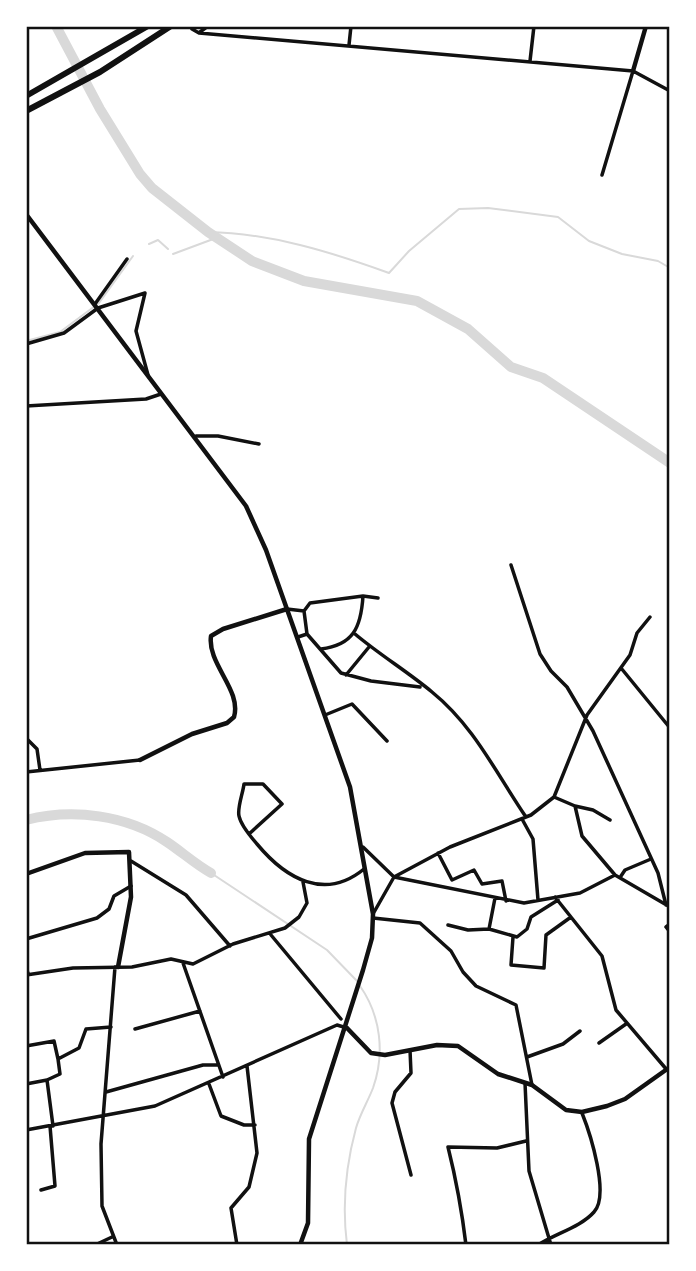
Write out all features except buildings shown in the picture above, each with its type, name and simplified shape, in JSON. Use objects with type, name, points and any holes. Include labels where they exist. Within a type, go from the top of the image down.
[{"type":"highway","points":[[26,96],[148,26]]},
{"type":"highway","points":[[26,111],[100,72],[171,26]]},
{"type":"street","points":[[199,33],[208,26]]},
{"type":"street","points":[[349,45],[351,26]]},
{"type":"street","points":[[530,61],[534,26]]},
{"type":"street","points":[[602,174],[646,26]]},
{"type":"street","points":[[192,29],[199,33],[633,71],[670,91]]},
{"type":"street","points":[[26,214],[196,436],[246,506],[287,609],[350,788],[363,847],[373,916],[369,950],[347,1028],[309,1139],[308,1223],[300,1245]]},
{"type":"street","points":[[26,344],[64,333],[96,306],[127,258]]},
{"type":"street","points":[[96,306],[145,293],[136,331],[148,375]]},
{"type":"street","points":[[26,406],[146,399],[163,393]]},
{"type":"street","points":[[196,436],[218,436],[259,444]]},
{"type":"street","points":[[511,565],[545,664],[567,687],[586,718],[658,873],[668,906]]},
{"type":"street","points":[[378,598],[363,596],[310,603],[304,611],[307,634],[333,667],[346,675],[431,690],[485,749],[533,839],[538,900]]},
{"type":"street","points":[[321,649],[341,646],[355,634],[363,596]]},
{"type":"street","points":[[26,772],[141,760],[192,734],[227,723],[234,717],[234,702],[213,654],[211,636],[214,632],[287,609],[304,611]]},
{"type":"street","points":[[373,916],[394,877],[438,853],[524,818],[554,797],[586,718],[633,650],[637,633],[650,617]]},
{"type":"street","points":[[297,637],[307,634]]},
{"type":"street","points":[[355,634],[422,687]]},
{"type":"street","points":[[346,675],[370,646]]},
{"type":"street","points":[[621,668],[670,728]]},
{"type":"street","points":[[325,715],[352,704],[387,741]]},
{"type":"street","points":[[26,738],[37,749],[40,770]]},
{"type":"street","points":[[249,834],[282,804],[263,784],[244,784],[239,816],[249,834],[280,867],[303,883],[348,882],[366,868]]},
{"type":"street","points":[[554,797],[593,810],[610,820]]},
{"type":"street","points":[[575,806],[586,844],[615,875]]},
{"type":"street","points":[[363,847],[394,877],[506,901],[524,903],[580,893],[615,875],[621,876],[668,906]]},
{"type":"street","points":[[26,874],[94,852],[129,852],[129,917],[116,967],[104,1116],[102,1202],[117,1245]]},
{"type":"street","points":[[438,853],[452,880],[474,870],[482,884],[502,881],[506,901]]},
{"type":"street","points":[[621,876],[625,870],[651,859]]},
{"type":"street","points":[[131,861],[186,895],[230,946]]},
{"type":"street","points":[[26,964],[27,975],[171,959],[183,963],[204,961],[230,946],[271,935],[285,928],[307,904],[303,883]]},
{"type":"street","points":[[26,939],[97,918],[108,909],[114,896],[131,886]]},
{"type":"street","points":[[489,929],[495,898]]},
{"type":"street","points":[[26,1130],[155,1106],[337,1025],[347,1028],[370,1054],[383,1055],[437,1045],[458,1046],[498,1074],[532,1085],[566,1110],[582,1112],[625,1098],[668,1069],[626,1024],[613,1004],[603,956],[556,898]]},
{"type":"street","points":[[448,925],[468,930],[489,929],[513,937],[525,932],[531,917],[556,898]]},
{"type":"street","points":[[373,916],[420,923],[451,951],[463,972],[476,985],[516,1005],[532,1085]]},
{"type":"street","points":[[513,937],[511,965],[544,968],[546,935],[571,917]]},
{"type":"street","points":[[670,924],[666,927],[670,932]]},
{"type":"street","points":[[271,935],[341,1019]]},
{"type":"street","points":[[183,963],[223,1077]]},
{"type":"street","points":[[135,1029],[200,1011]]},
{"type":"street","points":[[599,1043],[626,1024]]},
{"type":"street","points":[[58,1059],[79,1048],[86,1029],[111,1027]]},
{"type":"street","points":[[527,1056],[563,1044],[580,1031]]},
{"type":"street","points":[[26,1046],[54,1041],[60,1074],[26,1084]]},
{"type":"street","points":[[410,1050],[411,1073],[395,1092],[392,1103],[411,1175]]},
{"type":"street","points":[[106,1092],[203,1065],[218,1065]]},
{"type":"street","points":[[237,1245],[230,1208],[249,1187],[257,1153],[247,1066]]},
{"type":"street","points":[[41,1190],[55,1186],[47,1080]]},
{"type":"street","points":[[525,1083],[529,1171],[551,1245]]},
{"type":"street","points":[[209,1084],[221,1116],[244,1125],[255,1125]]},
{"type":"street","points":[[538,1245],[548,1237],[587,1218],[600,1205],[601,1194],[593,1145],[582,1112]]},
{"type":"street","points":[[466,1245],[464,1214],[456,1191],[448,1147],[497,1148],[526,1142]]},
{"type":"street","points":[[95,1245],[113,1236]]},
{"type":"waterway","points":[[56,26],[100,109],[140,174],[152,188],[208,232],[252,261],[304,281],[417,301],[468,329],[511,367],[543,378],[670,463]]},
{"type":"waterway","points":[[208,232],[254,236],[300,245],[389,273],[409,251],[459,209],[488,208],[558,217],[589,241],[622,254],[658,261],[670,268]]},
{"type":"waterway","points":[[173,254],[216,238]]},
{"type":"waterway","points":[[149,244],[158,240],[168,249]]},
{"type":"waterway","points":[[26,341],[60,332],[99,303],[133,256]]},
{"type":"waterway","points":[[26,820],[44,816],[81,815],[99,816],[135,825],[167,842],[211,873]]},
{"type":"waterway","points":[[211,873],[327,950],[357,981]]},
{"type":"waterway","points":[[347,1245],[345,1201],[350,1156],[358,1123],[377,1075],[380,1049],[377,1022],[360,986]]}]
